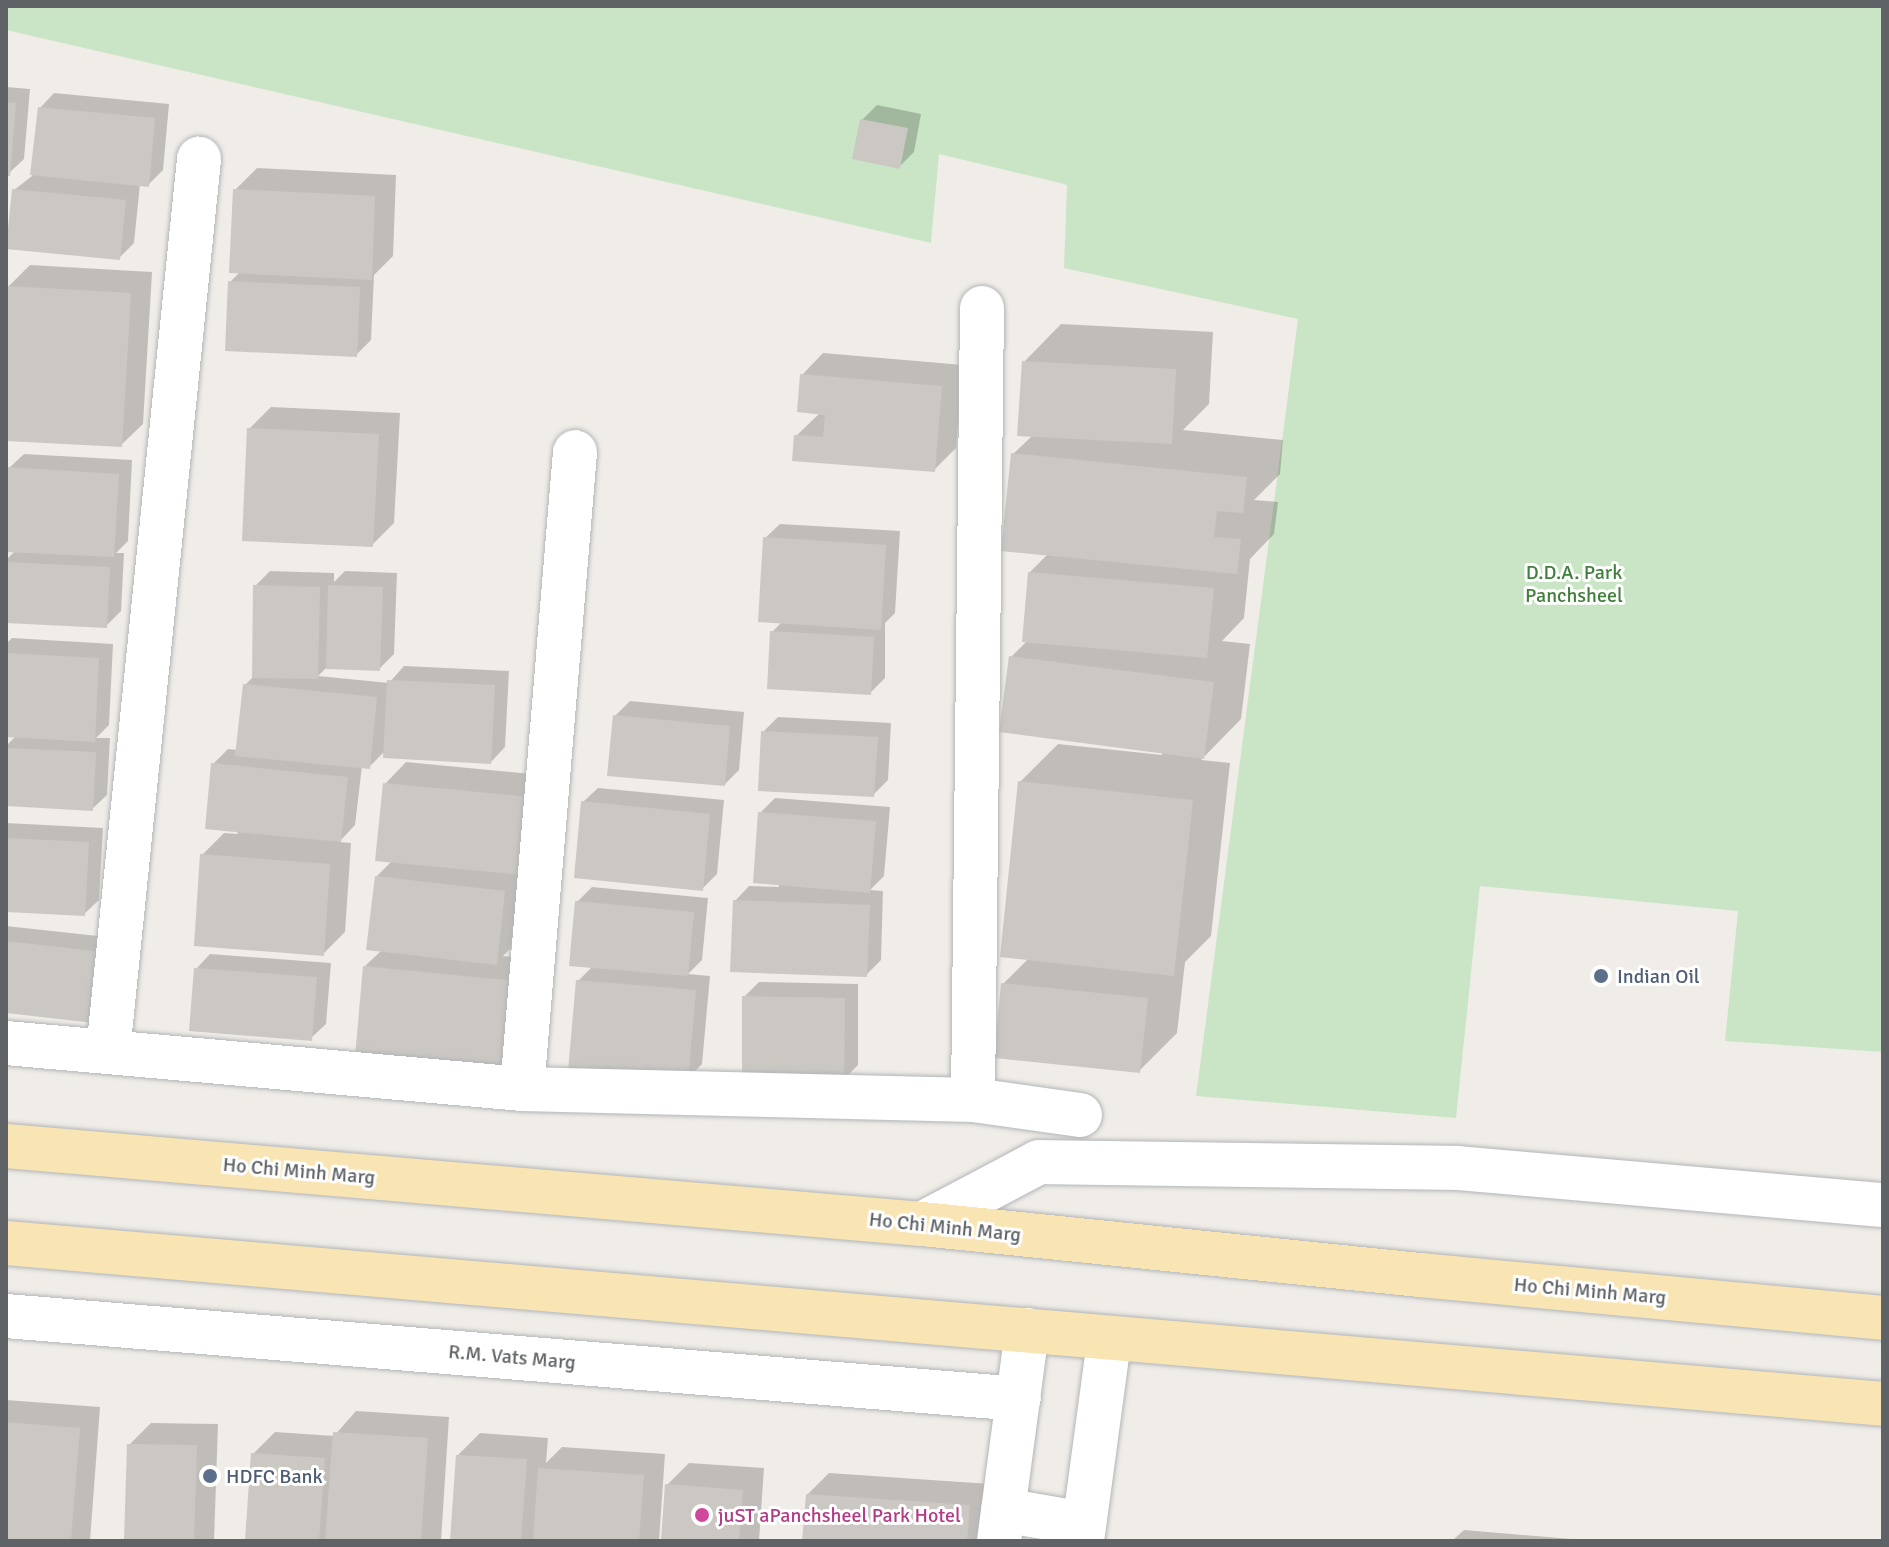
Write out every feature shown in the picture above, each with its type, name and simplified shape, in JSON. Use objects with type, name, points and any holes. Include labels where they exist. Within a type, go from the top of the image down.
[{"type":"main road","name":"Ho Chi Minh Marg","points":[[6,1146],[922,1224],[1883,1318]]},
{"type":"main road","points":[[6,1243],[1883,1404]]},
{"type":"street","points":[[108,1052],[199,159]]},
{"type":"street","points":[[973,1100],[982,308]]},
{"type":"street","points":[[522,1089],[575,452]]},
{"type":"street","points":[[6,1043],[522,1089],[973,1100],[1080,1115]]},
{"type":"street","points":[[922,1224],[1039,1162],[1458,1168],[1883,1205]]},
{"type":"street","name":"R.M. Vats Marg","points":[[6,1316],[1019,1399]]},
{"type":"street","points":[[1027,1330],[1001,1526],[1083,1533],[1109,1340]]},
{"type":"green space","name":"D.D.A. Park Panchsheel","points":[[6,6],[1883,6],[1883,1052],[1725,1041],[1738,911],[1480,886],[1456,1118],[1196,1096],[1298,319],[1064,268],[1067,185],[1056,182],[939,154],[931,243],[6,30]]},
{"type":"building","points":[[6,102],[16,103],[10,176],[6,176]]},
{"type":"building","points":[[38,107],[155,118],[149,187],[30,175]]},
{"type":"building","points":[[860,119],[908,128],[900,169],[852,159]]},
{"type":"building","points":[[12,189],[126,200],[120,260],[6,249]]},
{"type":"building","points":[[233,189],[375,196],[372,280],[229,273]]},
{"type":"building","points":[[228,281],[360,287],[357,357],[225,351]]},
{"type":"building","points":[[6,286],[131,293],[122,447],[6,441]]},
{"type":"building","points":[[1022,361],[1176,369],[1172,444],[1017,436]]},
{"type":"building","points":[[800,374],[942,386],[935,472],[792,461],[794,435],[823,437],[825,415],[797,412]]},
{"type":"building","points":[[247,428],[379,434],[373,547],[242,541]]},
{"type":"building","points":[[1011,453],[1247,477],[1243,513],[1217,511],[1214,537],[1241,539],[1237,574],[1001,551]]},
{"type":"building","points":[[7,467],[119,474],[114,557],[6,552]]},
{"type":"building","points":[[763,537],[886,545],[881,630],[758,622]]},
{"type":"building","points":[[6,562],[110,567],[107,628],[6,623]]},
{"type":"building","points":[[1028,572],[1214,588],[1207,658],[1022,642]]},
{"type":"building","points":[[253,585],[320,587],[318,679],[252,678]]},
{"type":"building","points":[[328,585],[383,587],[380,671],[326,669]]},
{"type":"building","points":[[770,631],[874,637],[871,695],[767,689]]},
{"type":"building","points":[[6,653],[99,658],[95,742],[6,737]]},
{"type":"building","points":[[1009,656],[1214,682],[1204,759],[999,732]]},
{"type":"building","points":[[387,680],[495,685],[491,764],[383,758]]},
{"type":"building","points":[[243,684],[377,697],[370,769],[235,756]]},
{"type":"building","points":[[613,715],[730,726],[725,786],[607,776]]},
{"type":"building","points":[[761,731],[878,737],[874,797],[758,791]]},
{"type":"building","points":[[6,748],[96,752],[93,811],[6,806]]},
{"type":"building","points":[[211,763],[348,777],[341,842],[205,829]]},
{"type":"building","points":[[1018,781],[1193,800],[1174,976],[1000,957]]},
{"type":"building","points":[[383,783],[530,797],[522,875],[375,861]]},
{"type":"building","points":[[581,801],[710,814],[703,891],[574,878]]},
{"type":"building","points":[[758,812],[876,821],[870,893],[753,883]]},
{"type":"building","points":[[6,838],[89,842],[85,916],[6,912]]},
{"type":"building","points":[[200,854],[330,864],[324,956],[194,946]]},
{"type":"building","points":[[375,876],[505,891],[497,965],[366,950]]},
{"type":"building","points":[[733,900],[870,905],[867,977],[730,972]]},
{"type":"building","points":[[575,901],[694,912],[688,976],[569,966]]},
{"type":"building","points":[[6,941],[102,952],[94,1023],[6,1013]]},
{"type":"building","points":[[363,966],[515,981],[505,1072],[355,1057]]},
{"type":"building","points":[[194,968],[317,977],[312,1041],[189,1031]]},
{"type":"building","points":[[576,980],[696,990],[688,1081],[568,1071]]},
{"type":"building","points":[[1001,983],[1148,998],[1140,1073],[994,1058]]},
{"type":"building","points":[[742,996],[845,998],[844,1082],[742,1081]]},
{"type":"building","points":[[6,1422],[80,1428],[71,1541],[6,1541]]},
{"type":"building","points":[[333,1432],[428,1438],[421,1541],[325,1541]]},
{"type":"building","points":[[127,1444],[197,1445],[194,1541],[124,1541]]},
{"type":"building","points":[[251,1453],[325,1458],[319,1541],[245,1541]]},
{"type":"building","points":[[456,1455],[527,1459],[521,1541],[450,1541]]},
{"type":"building","points":[[538,1468],[644,1475],[639,1541],[533,1541]]},
{"type":"building","name":"juST aPanchsheel Park Hotel","points":[[665,1484],[743,1490],[739,1541],[661,1541]]},
{"type":"building","points":[[806,1494],[970,1505],[967,1541],[802,1541]]},
{"type":"place","name":"Indian Oil","points":[[1601,976]]},
{"type":"place","name":"HDFC Bank","points":[[210,1476]]},
{"type":"place","name":"juST aPanchsheel Park Hotel","points":[[702,1515]]}]
